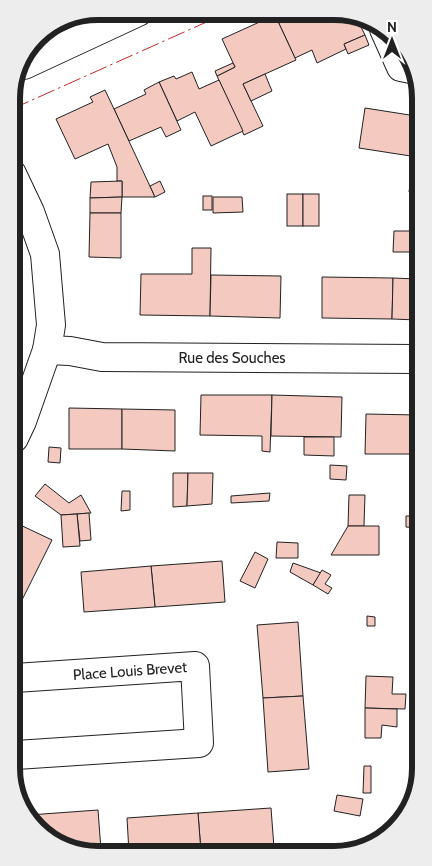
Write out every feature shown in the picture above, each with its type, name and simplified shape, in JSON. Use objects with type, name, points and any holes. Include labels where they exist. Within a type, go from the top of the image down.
[{"type":"street","points":[[30,61],[120,20]]},
{"type":"street","points":[[391,45],[401,67],[406,68]]},
{"type":"street","points":[[20,191],[30,212],[45,254],[51,324],[47,350],[20,424]]},
{"type":"street","name":"Rue des Souches","points":[[47,350],[70,351],[102,357],[412,359]]},
{"type":"street","name":"Place Louis Brevet","points":[[20,678],[195,666],[199,743],[20,755]]},
{"type":"building","points":[[264,20],[277,20],[296,60],[243,84],[263,126],[244,135],[217,76],[235,67],[222,39]]},
{"type":"building","points":[[277,20],[334,20],[349,22],[360,24],[365,35],[344,44],[346,49],[317,63],[312,50],[295,58]]},
{"type":"building","points":[[365,35],[369,45],[348,54],[344,44]]},
{"type":"building","points":[[233,63],[235,67],[217,76],[215,71]]},
{"type":"building","points":[[192,72],[199,89],[219,80],[243,131],[211,146],[195,112],[177,121],[159,82],[174,76],[176,79]]},
{"type":"building","points":[[265,74],[272,91],[251,101],[243,84]]},
{"type":"building","points":[[159,82],[181,130],[166,137],[161,127],[129,141],[114,109],[146,94],[144,90]]},
{"type":"building","points":[[105,90],[155,197],[122,197],[122,181],[117,181],[117,167],[108,144],[75,159],[56,119],[93,102],[90,97]]},
{"type":"building","points":[[365,108],[412,115],[412,156],[359,148]]},
{"type":"building","points":[[412,173],[412,192],[409,192]]},
{"type":"building","points":[[122,181],[122,197],[90,198],[91,182]]},
{"type":"building","points":[[160,181],[165,192],[155,197],[150,186]]},
{"type":"building","points":[[287,194],[303,194],[303,226],[287,226]]},
{"type":"building","points":[[303,194],[319,194],[319,226],[303,226]]},
{"type":"building","points":[[203,196],[212,196],[212,210],[203,210]]},
{"type":"building","points":[[122,197],[121,213],[90,213],[90,198]]},
{"type":"building","points":[[213,197],[242,197],[243,212],[213,213]]},
{"type":"building","points":[[90,213],[121,213],[121,258],[89,257]]},
{"type":"building","points":[[394,231],[412,231],[412,252],[393,252]]},
{"type":"building","points":[[192,248],[211,248],[210,316],[140,315],[141,274],[192,274]]},
{"type":"building","points":[[211,275],[281,276],[280,318],[210,316]]},
{"type":"building","points":[[322,277],[393,278],[392,319],[322,318]]},
{"type":"building","points":[[393,278],[412,279],[412,320],[392,319]]},
{"type":"building","points":[[201,395],[272,395],[270,452],[262,451],[262,436],[200,435]]},
{"type":"building","points":[[272,395],[342,397],[341,437],[271,436]]},
{"type":"building","points":[[69,408],[122,409],[122,449],[69,449]]},
{"type":"building","points":[[122,409],[175,410],[175,451],[122,449]]},
{"type":"building","points":[[366,414],[412,415],[412,454],[365,454]]},
{"type":"building","points":[[304,437],[334,437],[334,456],[304,455]]},
{"type":"building","points":[[49,447],[61,448],[60,463],[48,462]]},
{"type":"building","points":[[330,465],[347,466],[346,480],[330,479]]},
{"type":"building","points":[[173,473],[188,473],[187,506],[173,507]]},
{"type":"building","points":[[188,473],[213,473],[212,504],[187,506]]},
{"type":"building","points":[[45,484],[69,503],[81,495],[91,513],[61,515],[35,496]]},
{"type":"building","points":[[122,491],[130,491],[130,510],[121,511]]},
{"type":"building","points":[[270,493],[269,501],[231,503],[231,496]]},
{"type":"building","points":[[349,495],[365,495],[364,526],[348,526]]},
{"type":"building","points":[[89,513],[91,540],[80,541],[77,514]]},
{"type":"building","points":[[77,514],[80,546],[63,547],[61,515]]},
{"type":"building","points":[[406,516],[412,516],[412,528],[406,527]]},
{"type":"building","points":[[20,525],[52,540],[20,604]]},
{"type":"building","points":[[348,526],[379,526],[379,555],[331,555]]},
{"type":"building","points":[[277,542],[298,543],[298,558],[276,558]]},
{"type":"building","points":[[255,552],[268,559],[255,588],[240,581]]},
{"type":"building","points":[[222,561],[225,602],[155,607],[151,566]]},
{"type":"building","points":[[293,563],[321,573],[313,585],[290,572]]},
{"type":"building","points":[[151,566],[155,607],[84,612],[81,572]]},
{"type":"building","points":[[322,570],[331,575],[325,584],[332,588],[328,594],[313,585]]},
{"type":"building","points":[[367,616],[375,617],[375,626],[367,626]]},
{"type":"building","points":[[298,622],[303,696],[263,698],[257,625]]},
{"type":"building","points":[[366,676],[393,677],[392,694],[406,694],[405,709],[365,708]]},
{"type":"building","points":[[303,696],[309,769],[268,772],[263,698]]},
{"type":"building","points":[[365,708],[397,709],[397,727],[382,725],[381,738],[365,738]]},
{"type":"building","points":[[364,766],[371,766],[371,793],[363,793]]},
{"type":"building","points":[[337,795],[363,799],[360,816],[334,811]]},
{"type":"building","points":[[271,808],[274,846],[201,846],[198,813]]},
{"type":"building","points":[[98,810],[101,846],[68,840],[47,827],[36,815]]},
{"type":"building","points":[[198,813],[201,846],[129,846],[127,818]]},
{"type":"power","points":[[20,105],[211,20]]}]
